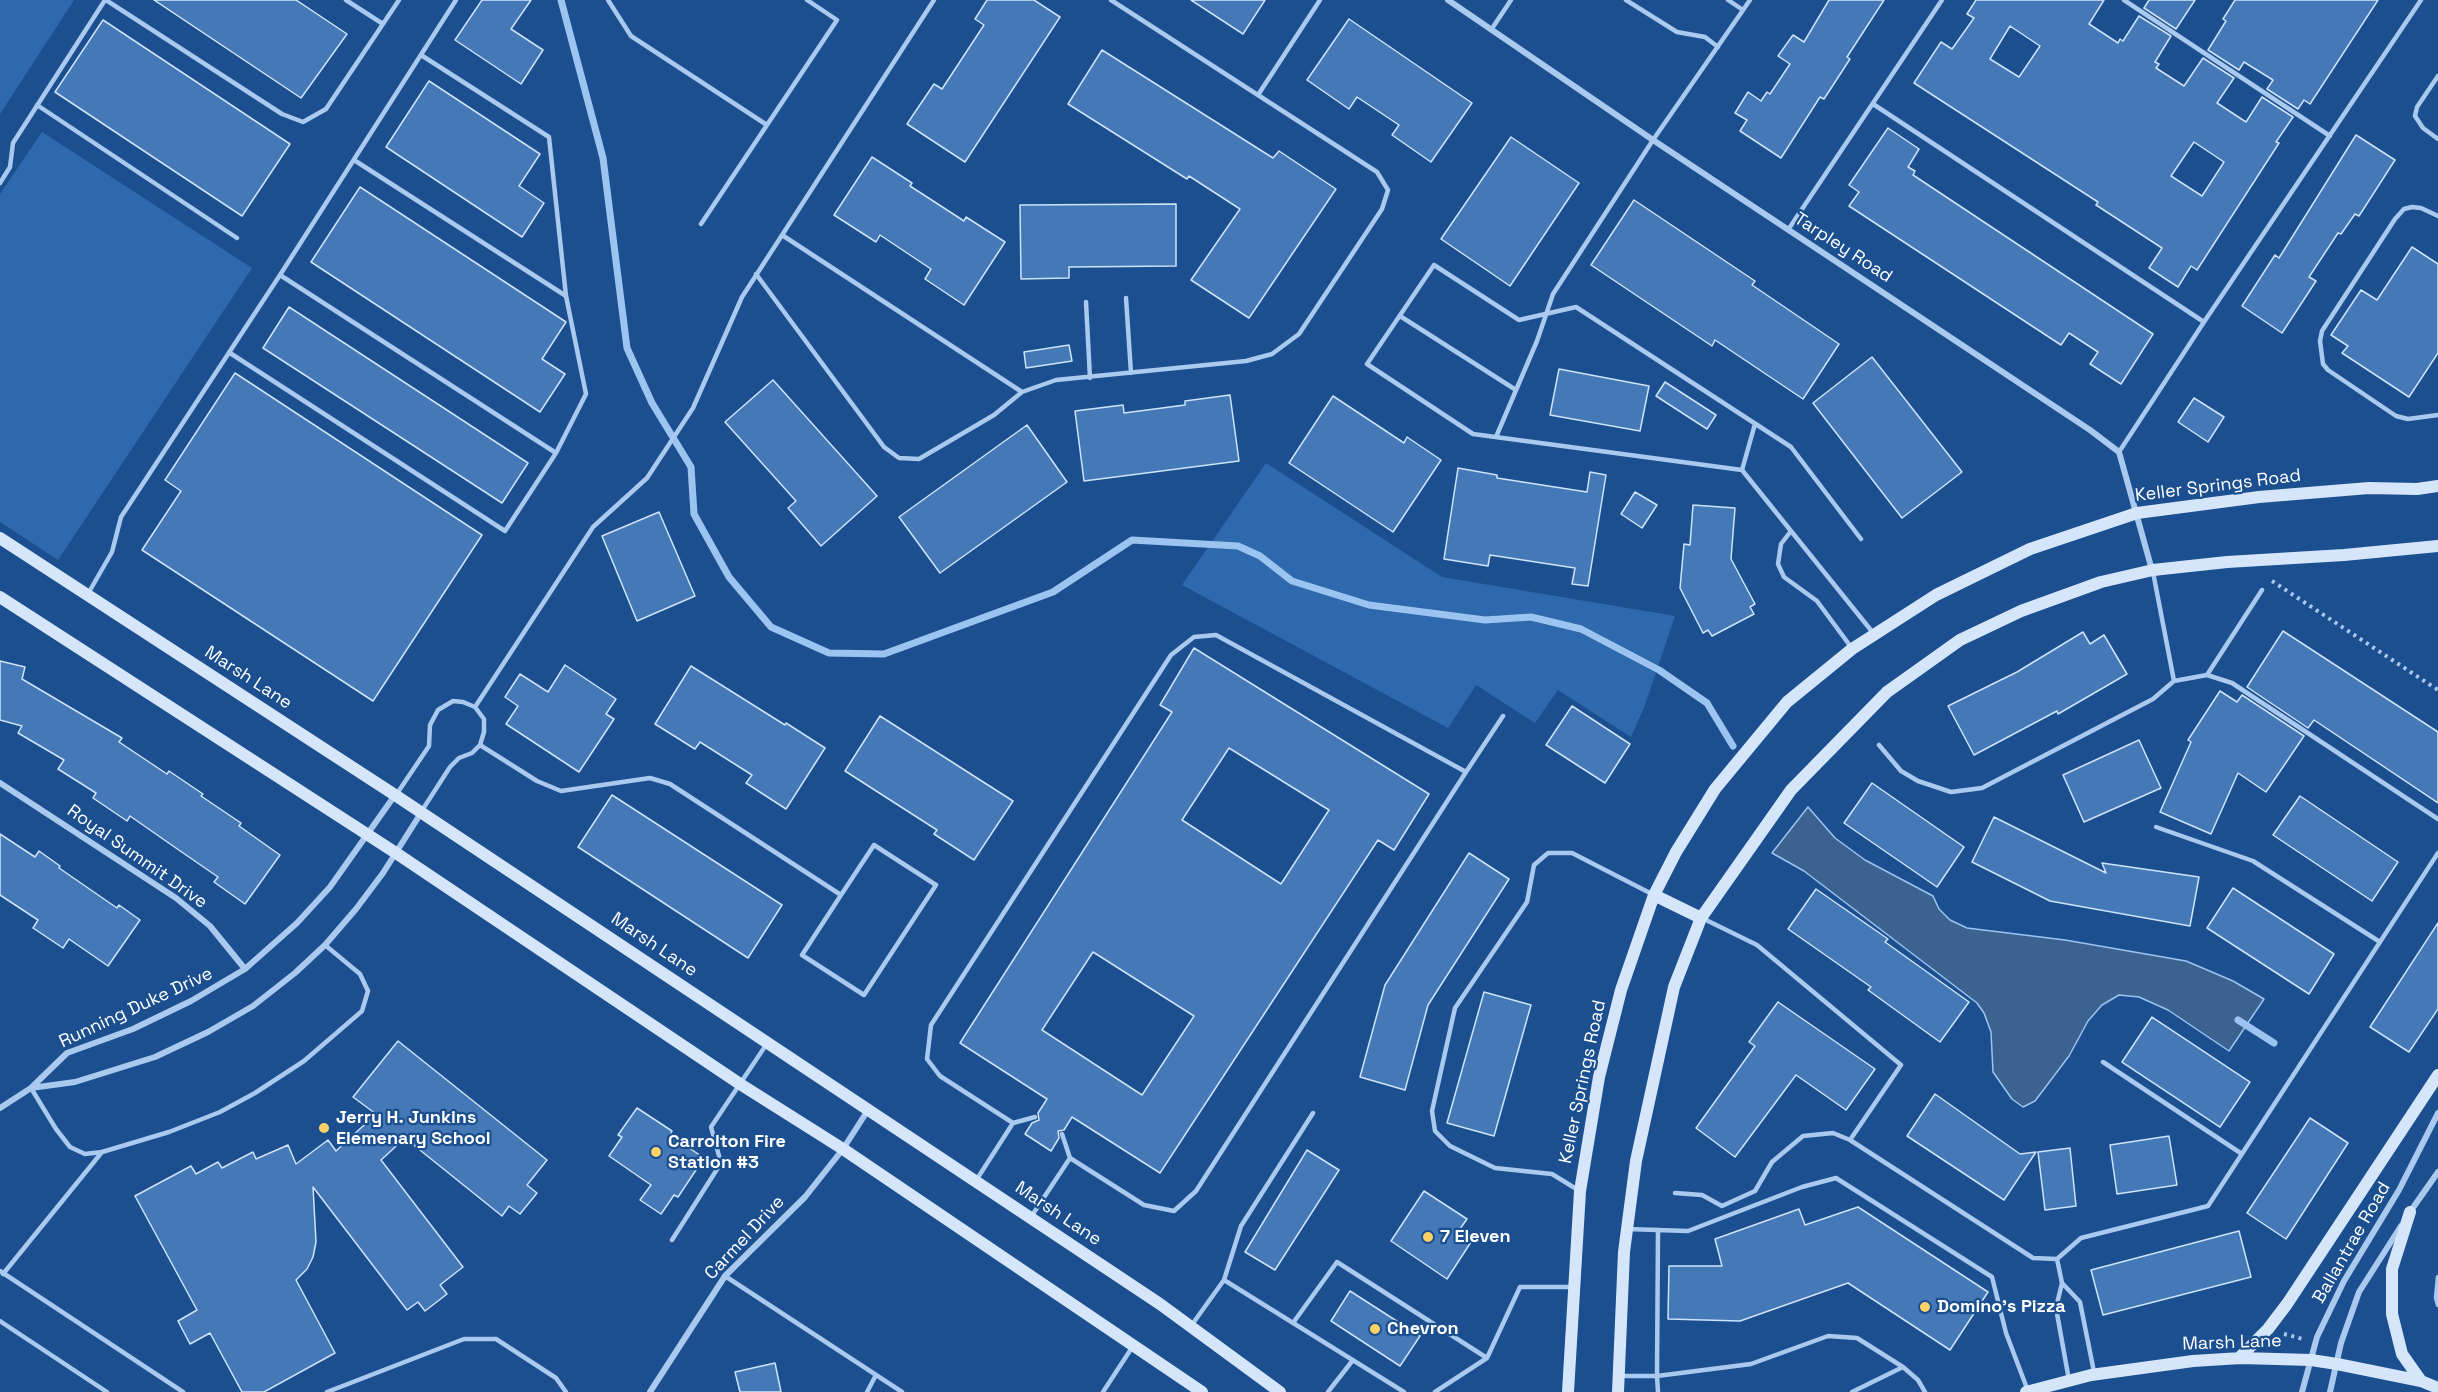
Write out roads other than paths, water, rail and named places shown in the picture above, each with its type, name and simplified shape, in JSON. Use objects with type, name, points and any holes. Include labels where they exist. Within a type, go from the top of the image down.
[{"type":"main road","name":"Keller Springs Road","points":[[1568,1392],[1580,1191],[1602,1066],[1621,990],[1654,895],[1676,852],[1714,789],[1787,702],[1852,649],[1936,595],[2030,549],[2137,513],[2259,497],[2369,488],[2417,489],[2438,486]]},
{"type":"main road","name":"Marsh Lane","points":[[0,538],[396,795],[975,1180],[1191,1326],[1280,1392]]},
{"type":"main road","points":[[1618,1392],[1627,1228],[1640,1139],[1674,987],[1701,918],[1791,790],[1887,692],[1960,640],[2021,611],[2101,582],[2152,570],[2438,546]]},
{"type":"main road","points":[[0,597],[396,853],[740,1084],[843,1149],[1202,1392]]},
{"type":"main road","points":[[1654,895],[1701,918]]},
{"type":"main road","points":[[2239,1358],[2268,1329],[2287,1304],[2438,1074]]},
{"type":"main road","points":[[2410,1212],[2392,1269],[2392,1314],[2402,1354],[2421,1381]]},
{"type":"main road","name":"Marsh Lane","points":[[2027,1392],[2094,1375],[2193,1361],[2239,1358],[2311,1360],[2421,1381],[2438,1388]]},
{"type":"street","name":"Tarpley Road","points":[[1448,0],[1653,140],[2090,430],[2119,452]]},
{"type":"street","points":[[2119,452],[2152,570]]},
{"type":"street","name":"Royal Summit Drive","points":[[0,783],[176,898],[210,926],[245,969]]},
{"type":"street","name":"Running Duke Drive","points":[[0,1108],[31,1088],[67,1053],[133,1029],[199,997],[245,969],[297,923],[330,887],[396,795]]},
{"type":"street","name":"Running Duke Drive","points":[[31,1088],[75,1082],[155,1057],[208,1032],[253,1006],[295,973],[325,945],[356,909],[396,853],[421,812]]},
{"type":"street","name":"Carmel Drive","points":[[650,1392],[725,1276],[805,1197],[843,1149],[869,1110]]},
{"type":"street","name":"Ballantrae Road","points":[[2302,1392],[2317,1337],[2344,1281],[2399,1190],[2438,1113]]},
{"type":"street","name":"Ballantrae Road","points":[[2330,1392],[2341,1343],[2359,1292],[2438,1172]]},
{"type":"lane","points":[[0,183],[10,167],[13,143],[106,0],[282,114],[303,122],[327,109],[399,0]]},
{"type":"lane","points":[[346,0],[383,24]]},
{"type":"lane","points":[[87,595],[112,552],[121,517],[230,353],[456,0]]},
{"type":"lane","points":[[608,0],[632,36],[767,126]]},
{"type":"lane","points":[[701,225],[837,20],[807,0]]},
{"type":"lane","points":[[475,707],[592,527],[648,478],[693,408],[742,297],[934,0]]},
{"type":"lane","points":[[756,274],[884,447],[899,459],[919,459],[994,415],[1022,392],[1056,380],[1246,361],[1272,354],[1299,334],[1382,209],[1388,190],[1377,172],[1111,0]]},
{"type":"lane","points":[[1258,95],[1320,0]]},
{"type":"lane","points":[[1491,30],[1511,0]]},
{"type":"lane","points":[[1626,0],[1677,32],[1705,38],[1718,46]]},
{"type":"lane","points":[[1728,0],[1743,10]]},
{"type":"lane","points":[[1496,437],[1537,341],[1553,294],[1653,140],[1750,0]]},
{"type":"lane","points":[[1788,230],[1942,0]]},
{"type":"lane","points":[[2124,0],[2330,136]]},
{"type":"lane","points":[[2119,452],[2421,0]]},
{"type":"lane","points":[[230,353],[506,531],[556,453],[586,394],[566,296],[549,137],[421,55]]},
{"type":"lane","points":[[2438,76],[2417,107],[2415,116],[2423,128],[2438,139]]},
{"type":"lane","points":[[1873,104],[2204,322]]},
{"type":"lane","points":[[37,105],[237,238]]},
{"type":"lane","points":[[354,160],[566,296]]},
{"type":"lane","points":[[2438,216],[2421,208],[2404,209],[2395,219],[2322,331],[2320,341],[2323,364],[2328,370],[2396,416],[2408,418],[2438,414]]},
{"type":"lane","points":[[782,235],[1022,392]]},
{"type":"lane","points":[[1861,539],[1791,447],[1576,307],[1519,320],[1434,265],[1368,364],[1473,434],[1742,470],[1874,634]]},
{"type":"lane","points":[[280,275],[556,453]]},
{"type":"lane","points":[[1126,298],[1131,373]]},
{"type":"lane","points":[[1086,302],[1090,378]]},
{"type":"lane","points":[[1400,316],[1516,390]]},
{"type":"lane","points":[[1742,470],[1755,424]]},
{"type":"lane","points":[[1791,531],[1780,544],[1778,564],[1784,577],[1817,601],[1852,649]]},
{"type":"lane","points":[[2152,570],[2174,681]]},
{"type":"lane","points":[[2207,675],[2262,591]]},
{"type":"lane","points":[[1013,1123],[940,1076],[927,1059],[931,1024],[1171,655],[1194,637],[1216,635],[1466,772]]},
{"type":"lane","points":[[1879,745],[1901,771],[1918,781],[1951,792],[1982,788],[2153,699],[2174,681],[2207,675],[2232,683],[2438,819]]},
{"type":"lane","points":[[396,795],[429,746],[430,725],[438,710],[453,701],[475,707],[484,719],[484,732],[480,745],[472,753],[459,758],[450,767],[421,812]]},
{"type":"lane","points":[[1062,1134],[1070,1158],[1144,1205],[1174,1211],[1196,1191],[1503,716]]},
{"type":"lane","points":[[480,745],[537,781],[561,791],[650,778],[670,784],[841,895]]},
{"type":"lane","points":[[2156,827],[2253,861],[2380,942]]},
{"type":"lane","points":[[874,845],[936,885],[864,995],[802,955],[841,895],[874,845]]},
{"type":"lane","points":[[1580,1191],[1552,1174],[1495,1168],[1450,1146],[1435,1131],[1432,1111],[1455,1008],[1527,902],[1534,865],[1548,853],[1572,852],[1654,895]]},
{"type":"lane","points":[[1675,1193],[1702,1195],[1722,1206],[1755,1191],[1772,1162],[1803,1137],[1833,1133],[1850,1140],[2033,1258],[2057,1259],[2081,1238],[2208,1206],[2438,853]]},
{"type":"lane","points":[[1701,918],[1757,945],[1901,1065],[1850,1140]]},
{"type":"lane","points":[[31,1088],[56,1130],[70,1147],[85,1154],[102,1152],[220,1112],[255,1093],[304,1061],[362,1011],[368,991],[360,974],[325,945]]},
{"type":"lane","points":[[672,1240],[722,1163],[711,1127],[768,1042]]},
{"type":"lane","points":[[2103,1062],[2242,1154]]},
{"type":"lane","points":[[1191,1326],[1224,1280],[1242,1226],[1313,1113]]},
{"type":"lane","points":[[975,1180],[1013,1123],[1035,1117]]},
{"type":"lane","points":[[102,1152],[2,1272],[183,1392]]},
{"type":"lane","points":[[1031,1218],[1070,1158]]},
{"type":"lane","points":[[1627,1228],[1688,1231],[1802,1187],[1836,1178],[1992,1278],[2006,1333],[2027,1392]]},
{"type":"lane","points":[[1658,1230],[1658,1392]]},
{"type":"lane","points":[[2057,1259],[2062,1283],[2056,1308],[2069,1381]]},
{"type":"lane","points":[[1293,1323],[1337,1262],[1487,1358]]},
{"type":"lane","points":[[725,1276],[902,1392]]},
{"type":"lane","points":[[2438,1277],[2436,1298],[2438,1305]]},
{"type":"lane","points":[[1224,1280],[1404,1392]]},
{"type":"lane","points":[[2062,1283],[2080,1302],[2094,1375]]},
{"type":"lane","points":[[1435,1392],[1487,1358],[1520,1287],[1574,1287]]},
{"type":"lane","points":[[0,1321],[107,1392]]},
{"type":"lane","points":[[1619,1376],[1657,1376],[1751,1364],[1828,1336],[1857,1338],[1903,1367],[1918,1380],[1925,1392]]},
{"type":"lane","points":[[327,1392],[464,1339],[496,1339],[556,1378],[566,1392]]},
{"type":"lane","points":[[1103,1392],[1133,1346]]},
{"type":"lane","points":[[1328,1392],[1353,1360]]},
{"type":"lane","points":[[1852,1392],[1903,1367]]},
{"type":"lane","points":[[867,1392],[876,1375]]},
{"type":"waterway","points":[[561,0],[603,158],[627,348],[652,403],[691,467],[694,514],[729,577],[771,627],[829,653],[884,654],[1053,592],[1132,540],[1238,546],[1260,556],[1292,581],[1369,605],[1485,620],[1531,617],[1581,629],[1659,670],[1707,703],[1733,746]]},
{"type":"waterway","points":[[2238,1020],[2274,1043]]},
{"type":"place","name":"Jerry H. Junkins Elemenary School","points":[[324,1128]]},
{"type":"place","name":"Carrolton Fire Station #3","points":[[656,1152]]},
{"type":"place","name":"7 Eleven","points":[[1428,1237]]},
{"type":"place","name":"Domino's Pizza","points":[[1925,1307]]},
{"type":"place","name":"Chevron","points":[[1375,1329]]}]
